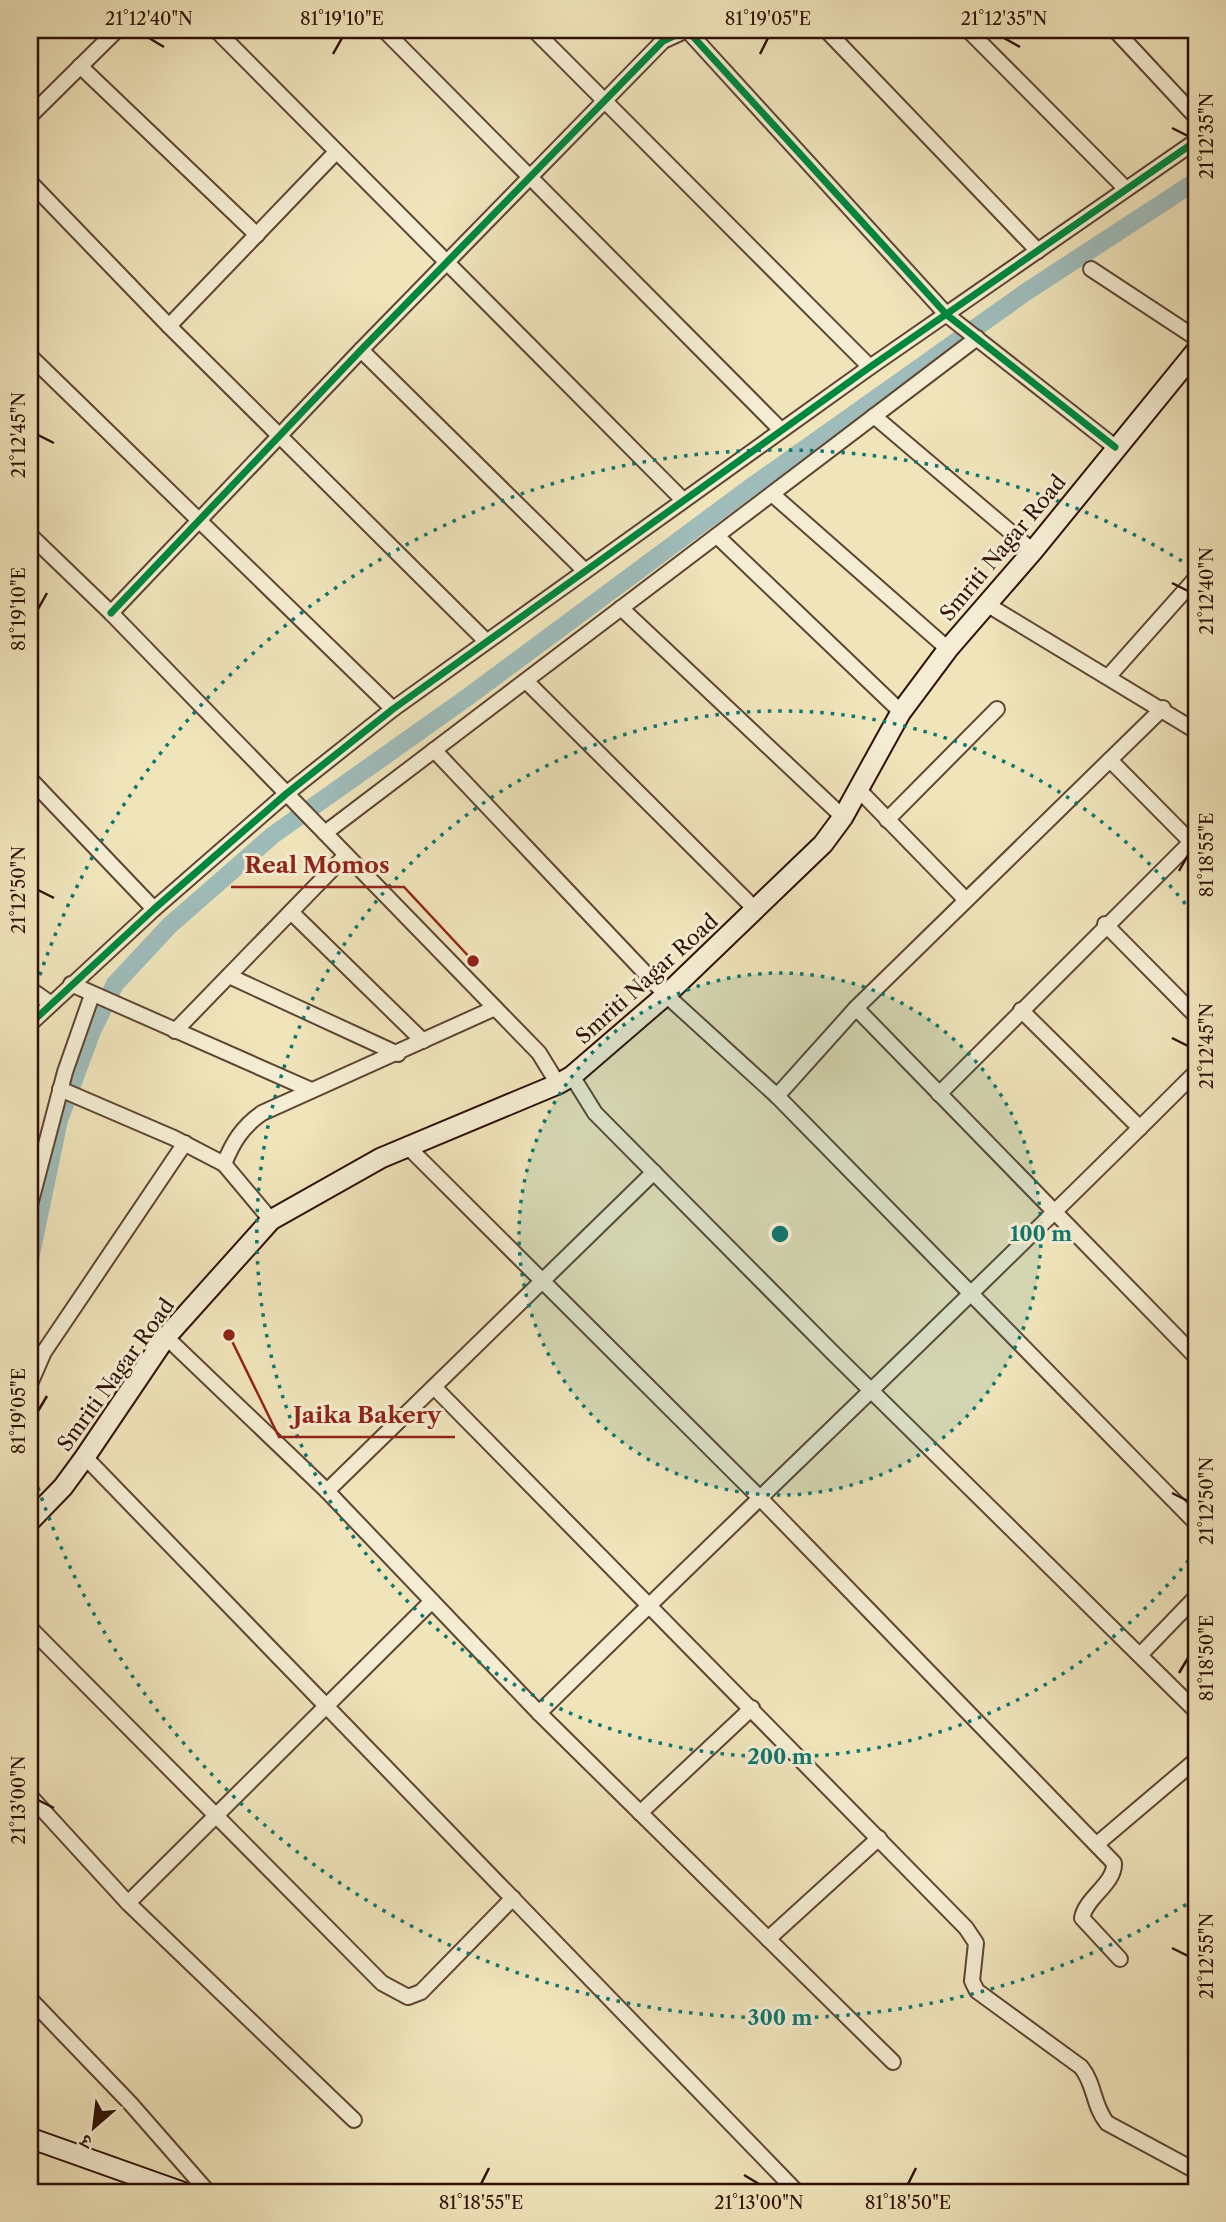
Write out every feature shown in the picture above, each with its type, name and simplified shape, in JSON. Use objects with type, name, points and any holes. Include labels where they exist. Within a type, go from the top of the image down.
[{"type":"main road","name":"Smriti Nagar Road","points":[[30,1521],[63,1488],[166,1337],[271,1220],[407,1146],[565,1080],[666,995],[823,844],[843,817],[901,712],[948,649],[1033,551],[1115,447],[1196,351]]},
{"type":"main road","points":[[30,2138],[181,2192]]},
{"type":"street","points":[[30,116],[117,30]]},
{"type":"street","points":[[216,30],[683,500]]},
{"type":"street","points":[[384,30],[527,178],[781,430]]},
{"type":"street","points":[[534,30],[870,367]]},
{"type":"street","points":[[111,613],[200,523],[361,350],[527,178],[663,41],[687,30],[947,315],[1115,447]]},
{"type":"street","points":[[826,30],[1038,251]]},
{"type":"street","points":[[968,30],[1126,189]]},
{"type":"street","points":[[1115,30],[1196,117]]},
{"type":"street","points":[[80,66],[257,235]]},
{"type":"street","points":[[30,1024],[154,909],[286,794],[393,709],[870,367],[1196,141]]},
{"type":"street","points":[[169,326],[336,152]]},
{"type":"street","points":[[30,182],[169,326],[486,641]]},
{"type":"street","points":[[1091,268],[1196,338]]},
{"type":"street","points":[[325,833],[977,338]]},
{"type":"street","points":[[361,350],[585,570]]},
{"type":"street","points":[[30,356],[393,709]]},
{"type":"street","points":[[874,416],[1033,551]]},
{"type":"street","points":[[772,494],[948,649]]},
{"type":"street","points":[[30,535],[111,613],[595,1113],[1196,1711]]},
{"type":"street","points":[[716,536],[901,712]]},
{"type":"street","points":[[1108,677],[1196,578]]},
{"type":"street","points":[[988,605],[1163,708],[1196,731]]},
{"type":"street","points":[[621,608],[843,817]]},
{"type":"street","points":[[526,681],[756,910]]},
{"type":"street","points":[[777,1096],[856,1008],[1163,708]]},
{"type":"street","points":[[887,820],[997,709]]},
{"type":"street","points":[[434,750],[666,995],[777,1096],[1196,1523]]},
{"type":"street","points":[[939,1094],[1105,924],[1194,842],[1110,760]]},
{"type":"street","points":[[30,779],[154,909]]},
{"type":"street","points":[[858,789],[965,900]]},
{"type":"street","points":[[175,1031],[346,855]]},
{"type":"street","points":[[291,912],[423,1041]]},
{"type":"street","points":[[1105,924],[1196,1016]]},
{"type":"street","points":[[229,976],[398,1054]]},
{"type":"street","points":[[71,984],[311,1090]]},
{"type":"street","points":[[30,989],[50,1003]]},
{"type":"street","points":[[30,1205],[60,1089],[92,995]]},
{"type":"street","points":[[224,1164],[233,1142],[246,1124],[311,1090],[398,1054],[495,1008]]},
{"type":"street","points":[[856,1008],[1196,1357]]},
{"type":"street","points":[[1021,1010],[1140,1128]]},
{"type":"street","points":[[538,1713],[870,1389],[971,1296],[1196,1072]]},
{"type":"street","points":[[60,1089],[185,1143],[224,1164],[271,1220]]},
{"type":"street","points":[[30,1384],[44,1352],[185,1143]]},
{"type":"street","points":[[407,1146],[759,1497],[1114,1863],[1115,1869],[1086,1907],[1082,1918],[1120,1959]]},
{"type":"street","points":[[327,1491],[654,1172]]},
{"type":"street","points":[[166,1337],[327,1491],[538,1713],[893,2062]]},
{"type":"street","points":[[434,1387],[967,1928],[976,1943],[972,1981],[977,1991],[1081,2067],[1090,2078],[1097,2111],[1107,2123],[1196,2171]]},
{"type":"street","points":[[85,1457],[797,2192]]},
{"type":"street","points":[[1140,1655],[1196,1597]]},
{"type":"street","points":[[128,1903],[432,1601]]},
{"type":"street","points":[[30,1628],[382,1983],[408,1997],[421,1992],[513,1898]]},
{"type":"street","points":[[640,1813],[752,1708]]},
{"type":"street","points":[[1097,1844],[1196,1760]]},
{"type":"street","points":[[30,1796],[128,1903],[354,2120]]},
{"type":"street","points":[[768,1939],[879,1838]]},
{"type":"street","points":[[30,1999],[121,2094],[208,2192]]},
{"type":"waterway","points":[[30,1259],[59,1120],[92,1031],[115,984],[170,925],[273,835],[465,699],[751,487],[1026,292],[1196,181]]},
{"type":"cycle path","points":[[111,613],[361,350],[663,41],[687,30],[947,315],[1115,447]]},
{"type":"cycle path","points":[[30,1024],[154,909],[286,794],[393,709],[870,367],[1196,141]]},
{"type":"place","name":"Real Momos","points":[[473,961]]},
{"type":"place","name":"Jaika Bakery","points":[[229,1335]]}]
